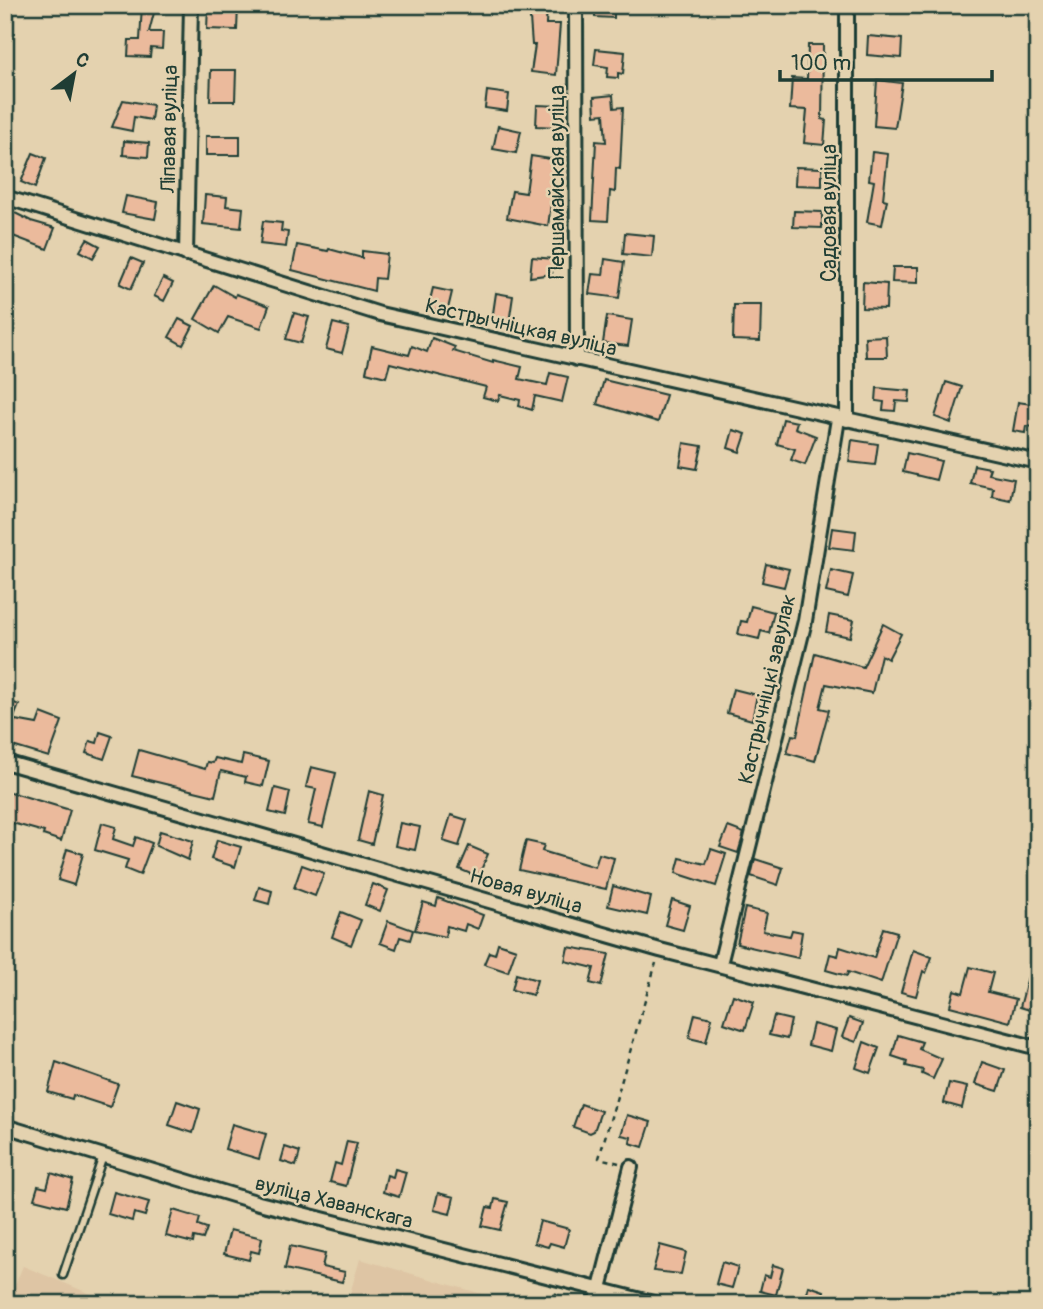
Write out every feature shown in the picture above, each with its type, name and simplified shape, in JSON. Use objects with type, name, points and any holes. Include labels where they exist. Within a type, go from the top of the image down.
[{"type":"street","name":"Ліпавая вуліца","points":[[186,254],[191,5]]},
{"type":"street","name":"Першамайская вуліца","points":[[576,5],[577,359]]},
{"type":"street","name":"Садовая вуліца","points":[[843,420],[847,5]]},
{"type":"street","name":"Кастрычніцкая вуліца","points":[[5,197],[380,314],[1038,462]]},
{"type":"street","name":"Кастрычніцкі завулак","points":[[720,964],[805,621],[843,420]]},
{"type":"street","name":"Новая вуліца","points":[[5,762],[660,950],[1038,1048]]},
{"type":"street","name":"вуліца Хаванскага","points":[[5,1126],[259,1203],[657,1304]]},
{"type":"street","points":[[596,1304],[631,1167]]},
{"type":"lane","points":[[63,1275],[103,1156]]},
{"type":"path","points":[[631,1167],[599,1158],[660,950]]},
{"type":"shaded area","points":[[360,1259],[517,1304],[347,1304]]},
{"type":"shaded area","points":[[23,1266],[115,1304],[7,1304]]},
{"type":"building","points":[[142,5],[156,5],[149,32],[163,32],[162,49],[151,48],[150,57],[128,56],[129,40],[140,40]]},
{"type":"building","points":[[208,5],[238,6],[237,30],[207,29]]},
{"type":"building","points":[[529,5],[547,6],[546,24],[560,24],[556,75],[531,72],[535,45],[532,45]]},
{"type":"building","points":[[595,5],[614,5],[614,18],[595,17]]},
{"type":"building","points":[[868,36],[902,39],[901,58],[867,55]]},
{"type":"building","points":[[808,45],[823,45],[822,119],[826,120],[824,145],[804,143],[807,110],[790,109],[792,78],[807,79]]},
{"type":"building","points":[[596,49],[625,52],[623,74],[618,73],[618,78],[607,77],[608,67],[594,65]]},
{"type":"building","points":[[211,70],[236,70],[235,101],[210,101]]},
{"type":"building","points":[[877,80],[902,83],[895,128],[874,126]]},
{"type":"building","points":[[487,91],[509,94],[507,111],[485,108]]},
{"type":"building","points":[[613,95],[614,108],[623,107],[620,169],[616,168],[615,192],[610,191],[608,221],[592,220],[596,141],[606,142],[604,114],[595,115],[594,97]]},
{"type":"building","points":[[123,100],[153,105],[151,120],[134,117],[132,131],[112,127]]},
{"type":"building","points":[[537,105],[561,106],[559,127],[536,126]]},
{"type":"building","points":[[498,126],[521,131],[516,153],[493,149]]},
{"type":"building","points":[[206,136],[240,136],[240,155],[206,155]]},
{"type":"building","points":[[124,141],[149,143],[148,157],[123,155]]},
{"type":"building","points":[[872,152],[888,154],[883,199],[887,200],[882,225],[867,222],[874,181],[869,180]]},
{"type":"building","points":[[33,153],[46,158],[35,188],[21,182]]},
{"type":"building","points":[[531,156],[557,160],[548,226],[507,218],[512,191],[526,193]]},
{"type":"building","points":[[796,167],[822,168],[822,186],[795,185]]},
{"type":"building","points":[[205,195],[227,197],[226,206],[243,208],[241,228],[203,224]]},
{"type":"building","points":[[126,196],[158,202],[155,219],[122,213]]},
{"type":"building","points":[[5,208],[31,221],[55,228],[47,249],[5,233]]},
{"type":"building","points":[[794,211],[822,212],[822,228],[793,227]]},
{"type":"building","points":[[263,221],[282,223],[281,231],[288,232],[286,247],[260,244]]},
{"type":"building","points":[[625,233],[654,236],[652,257],[623,254]]},
{"type":"building","points":[[87,239],[100,246],[93,258],[80,251]]},
{"type":"building","points":[[297,245],[328,251],[329,249],[362,258],[362,251],[387,254],[384,279],[375,278],[374,291],[292,270]]},
{"type":"building","points":[[532,257],[554,259],[552,274],[530,277]]},
{"type":"building","points":[[131,258],[143,263],[131,289],[120,284]]},
{"type":"building","points":[[605,259],[624,262],[619,298],[589,294],[592,274],[603,275]]},
{"type":"building","points":[[893,267],[918,267],[918,283],[892,282]]},
{"type":"building","points":[[163,278],[173,283],[164,301],[154,296]]},
{"type":"building","points":[[863,282],[887,284],[886,309],[862,308]]},
{"type":"building","points":[[214,285],[235,297],[236,294],[269,306],[261,328],[228,317],[219,333],[195,319]]},
{"type":"building","points":[[433,288],[452,292],[447,313],[428,308]]},
{"type":"building","points":[[496,293],[513,296],[509,323],[492,320]]},
{"type":"building","points":[[734,305],[761,305],[760,341],[733,340]]},
{"type":"building","points":[[294,313],[309,317],[301,343],[286,339]]},
{"type":"building","points":[[607,316],[632,320],[628,346],[603,343]]},
{"type":"building","points":[[179,319],[193,326],[183,345],[169,337]]},
{"type":"building","points":[[333,323],[349,327],[342,353],[326,349]]},
{"type":"building","points":[[886,336],[887,357],[866,357],[865,337]]},
{"type":"building","points":[[432,338],[455,347],[453,351],[493,363],[493,360],[522,367],[519,379],[547,385],[550,373],[568,377],[562,402],[535,396],[532,410],[519,406],[520,400],[500,395],[498,401],[483,397],[486,387],[390,363],[386,377],[366,372],[372,346],[409,355],[412,346],[427,352]]},
{"type":"building","points":[[604,380],[666,395],[658,422],[597,404]]},
{"type":"building","points":[[946,382],[962,387],[951,423],[935,417]]},
{"type":"building","points":[[877,388],[910,391],[909,402],[896,401],[895,411],[883,410],[884,402],[876,401]]},
{"type":"building","points":[[1018,402],[1038,405],[1035,427],[1026,426],[1025,433],[1013,431]]},
{"type":"building","points":[[783,419],[797,422],[795,428],[816,436],[805,465],[791,460],[795,449],[777,444]]},
{"type":"building","points":[[733,430],[746,434],[740,452],[728,448]]},
{"type":"building","points":[[852,440],[878,444],[875,465],[849,462]]},
{"type":"building","points":[[684,443],[702,446],[697,469],[680,466]]},
{"type":"building","points":[[907,453],[941,461],[936,480],[903,472]]},
{"type":"building","points":[[974,465],[990,468],[988,474],[1014,479],[1010,500],[992,496],[993,488],[970,483]]},
{"type":"building","points":[[832,528],[856,531],[854,550],[829,547]]},
{"type":"building","points":[[766,564],[789,569],[784,587],[762,582]]},
{"type":"building","points":[[831,570],[853,575],[848,597],[826,592]]},
{"type":"building","points":[[751,606],[774,612],[769,633],[761,631],[759,639],[738,634],[741,621],[747,622]]},
{"type":"building","points":[[829,615],[854,620],[850,637],[826,632]]},
{"type":"building","points":[[883,624],[901,634],[888,659],[881,655],[872,693],[826,684],[820,708],[829,710],[815,761],[787,753],[792,735],[797,736],[815,653],[863,667]]},
{"type":"building","points":[[733,689],[757,695],[752,720],[727,713]]},
{"type":"building","points":[[5,699],[19,705],[6,737],[5,737]]},
{"type":"building","points":[[41,713],[62,721],[49,757],[9,745],[15,720],[37,724]]},
{"type":"building","points":[[100,732],[112,736],[104,759],[86,753],[90,741],[97,743]]},
{"type":"building","points":[[139,750],[205,769],[207,762],[213,763],[215,758],[241,764],[243,755],[269,761],[263,786],[245,782],[246,777],[221,771],[215,796],[132,776]]},
{"type":"building","points":[[311,767],[336,773],[323,827],[308,824],[316,789],[306,787]]},
{"type":"building","points":[[275,788],[290,792],[285,816],[269,812]]},
{"type":"building","points":[[369,791],[383,795],[372,844],[358,840]]},
{"type":"building","points":[[10,792],[70,810],[61,841],[43,835],[44,832],[5,821]]},
{"type":"building","points":[[451,815],[467,820],[459,846],[443,841]]},
{"type":"building","points":[[102,823],[116,827],[113,839],[133,846],[136,837],[152,843],[140,875],[125,869],[128,860],[95,850]]},
{"type":"building","points":[[400,823],[420,827],[415,850],[395,846]]},
{"type":"building","points":[[728,827],[744,833],[738,853],[720,847]]},
{"type":"building","points":[[160,831],[193,841],[188,860],[156,846]]},
{"type":"building","points":[[217,840],[241,847],[235,867],[211,859]]},
{"type":"building","points":[[526,841],[544,845],[542,851],[595,867],[599,854],[614,858],[606,889],[519,870]]},
{"type":"building","points":[[469,846],[488,854],[478,877],[459,869]]},
{"type":"building","points":[[67,849],[83,854],[74,885],[58,880]]},
{"type":"building","points":[[711,849],[726,854],[716,886],[676,873],[680,858],[706,864]]},
{"type":"building","points":[[755,859],[783,868],[778,885],[751,876]]},
{"type":"building","points":[[302,865],[324,873],[315,896],[294,888]]},
{"type":"building","points":[[373,884],[388,890],[380,911],[365,905]]},
{"type":"building","points":[[613,886],[651,897],[647,915],[608,906]]},
{"type":"building","points":[[259,887],[272,891],[269,904],[255,900]]},
{"type":"building","points":[[438,898],[483,915],[478,929],[466,924],[464,931],[447,926],[445,937],[415,930],[423,902],[436,906]]},
{"type":"building","points":[[672,900],[690,906],[683,930],[665,925]]},
{"type":"building","points":[[745,908],[767,913],[763,931],[790,936],[792,930],[802,932],[798,958],[737,944]]},
{"type":"building","points":[[341,912],[361,920],[351,945],[332,937]]},
{"type":"building","points":[[388,921],[413,930],[410,940],[400,937],[396,949],[380,943]]},
{"type":"building","points":[[883,928],[897,932],[881,983],[848,972],[847,976],[826,970],[830,954],[838,956],[840,947],[874,958]]},
{"type":"building","points":[[498,943],[516,949],[508,972],[484,964],[489,952],[495,954]]},
{"type":"building","points":[[568,947],[609,954],[601,986],[590,983],[594,968],[565,961]]},
{"type":"building","points":[[913,950],[932,957],[926,973],[923,971],[916,996],[901,992]]},
{"type":"building","points":[[1034,954],[1038,955],[1036,1012],[1020,1007]]},
{"type":"building","points":[[970,967],[993,973],[988,992],[1016,999],[1010,1022],[950,1006],[954,990],[963,993]]},
{"type":"building","points":[[516,974],[537,980],[533,995],[512,990]]},
{"type":"building","points":[[733,995],[754,1002],[745,1030],[724,1023]]},
{"type":"building","points":[[695,1014],[712,1018],[706,1042],[689,1038]]},
{"type":"building","points":[[774,1016],[791,1020],[787,1039],[769,1035]]},
{"type":"building","points":[[849,1018],[863,1023],[856,1042],[842,1037]]},
{"type":"building","points":[[813,1024],[836,1030],[831,1051],[808,1045]]},
{"type":"building","points":[[898,1035],[922,1042],[919,1049],[942,1059],[933,1079],[922,1074],[923,1070],[906,1066],[907,1061],[892,1056]]},
{"type":"building","points":[[864,1042],[879,1048],[870,1073],[856,1068]]},
{"type":"building","points":[[56,1062],[118,1084],[110,1107],[73,1095],[72,1099],[48,1092]]},
{"type":"building","points":[[982,1062],[1005,1070],[998,1091],[975,1084]]},
{"type":"building","points":[[949,1083],[967,1087],[962,1108],[944,1103]]},
{"type":"building","points":[[177,1101],[200,1109],[193,1133],[169,1125]]},
{"type":"building","points":[[581,1104],[601,1111],[594,1131],[590,1133],[573,1127]]},
{"type":"building","points":[[627,1115],[651,1122],[643,1147],[630,1143],[631,1137],[621,1135]]},
{"type":"building","points":[[232,1124],[266,1134],[259,1159],[225,1149]]},
{"type":"building","points":[[347,1141],[357,1143],[346,1186],[330,1182],[335,1163],[341,1165]]},
{"type":"building","points":[[285,1147],[300,1152],[296,1166],[281,1161]]},
{"type":"building","points":[[395,1169],[406,1172],[399,1197],[383,1192],[387,1175],[393,1177]]},
{"type":"building","points":[[51,1173],[73,1180],[66,1207],[34,1199],[38,1186],[47,1188]]},
{"type":"building","points":[[114,1192],[149,1202],[145,1216],[134,1213],[132,1221],[108,1214]]},
{"type":"building","points":[[438,1193],[454,1197],[450,1214],[434,1210]]},
{"type":"building","points":[[495,1199],[508,1202],[500,1230],[482,1226],[487,1207],[493,1208]]},
{"type":"building","points":[[173,1210],[200,1218],[198,1225],[207,1228],[203,1239],[194,1237],[193,1243],[166,1236]]},
{"type":"building","points":[[540,1221],[569,1229],[564,1247],[550,1243],[548,1247],[534,1243]]},
{"type":"building","points":[[230,1230],[262,1238],[259,1253],[251,1251],[249,1260],[224,1254]]},
{"type":"building","points":[[660,1245],[686,1252],[681,1274],[653,1271]]},
{"type":"building","points":[[290,1246],[325,1254],[322,1267],[345,1272],[342,1282],[285,1269]]},
{"type":"building","points":[[722,1262],[738,1267],[732,1288],[716,1284]]},
{"type":"building","points":[[773,1265],[783,1268],[776,1295],[760,1291],[764,1275],[770,1277]]},
{"type":"building","points":[[809,1286],[824,1291],[821,1304],[804,1304]]}]
